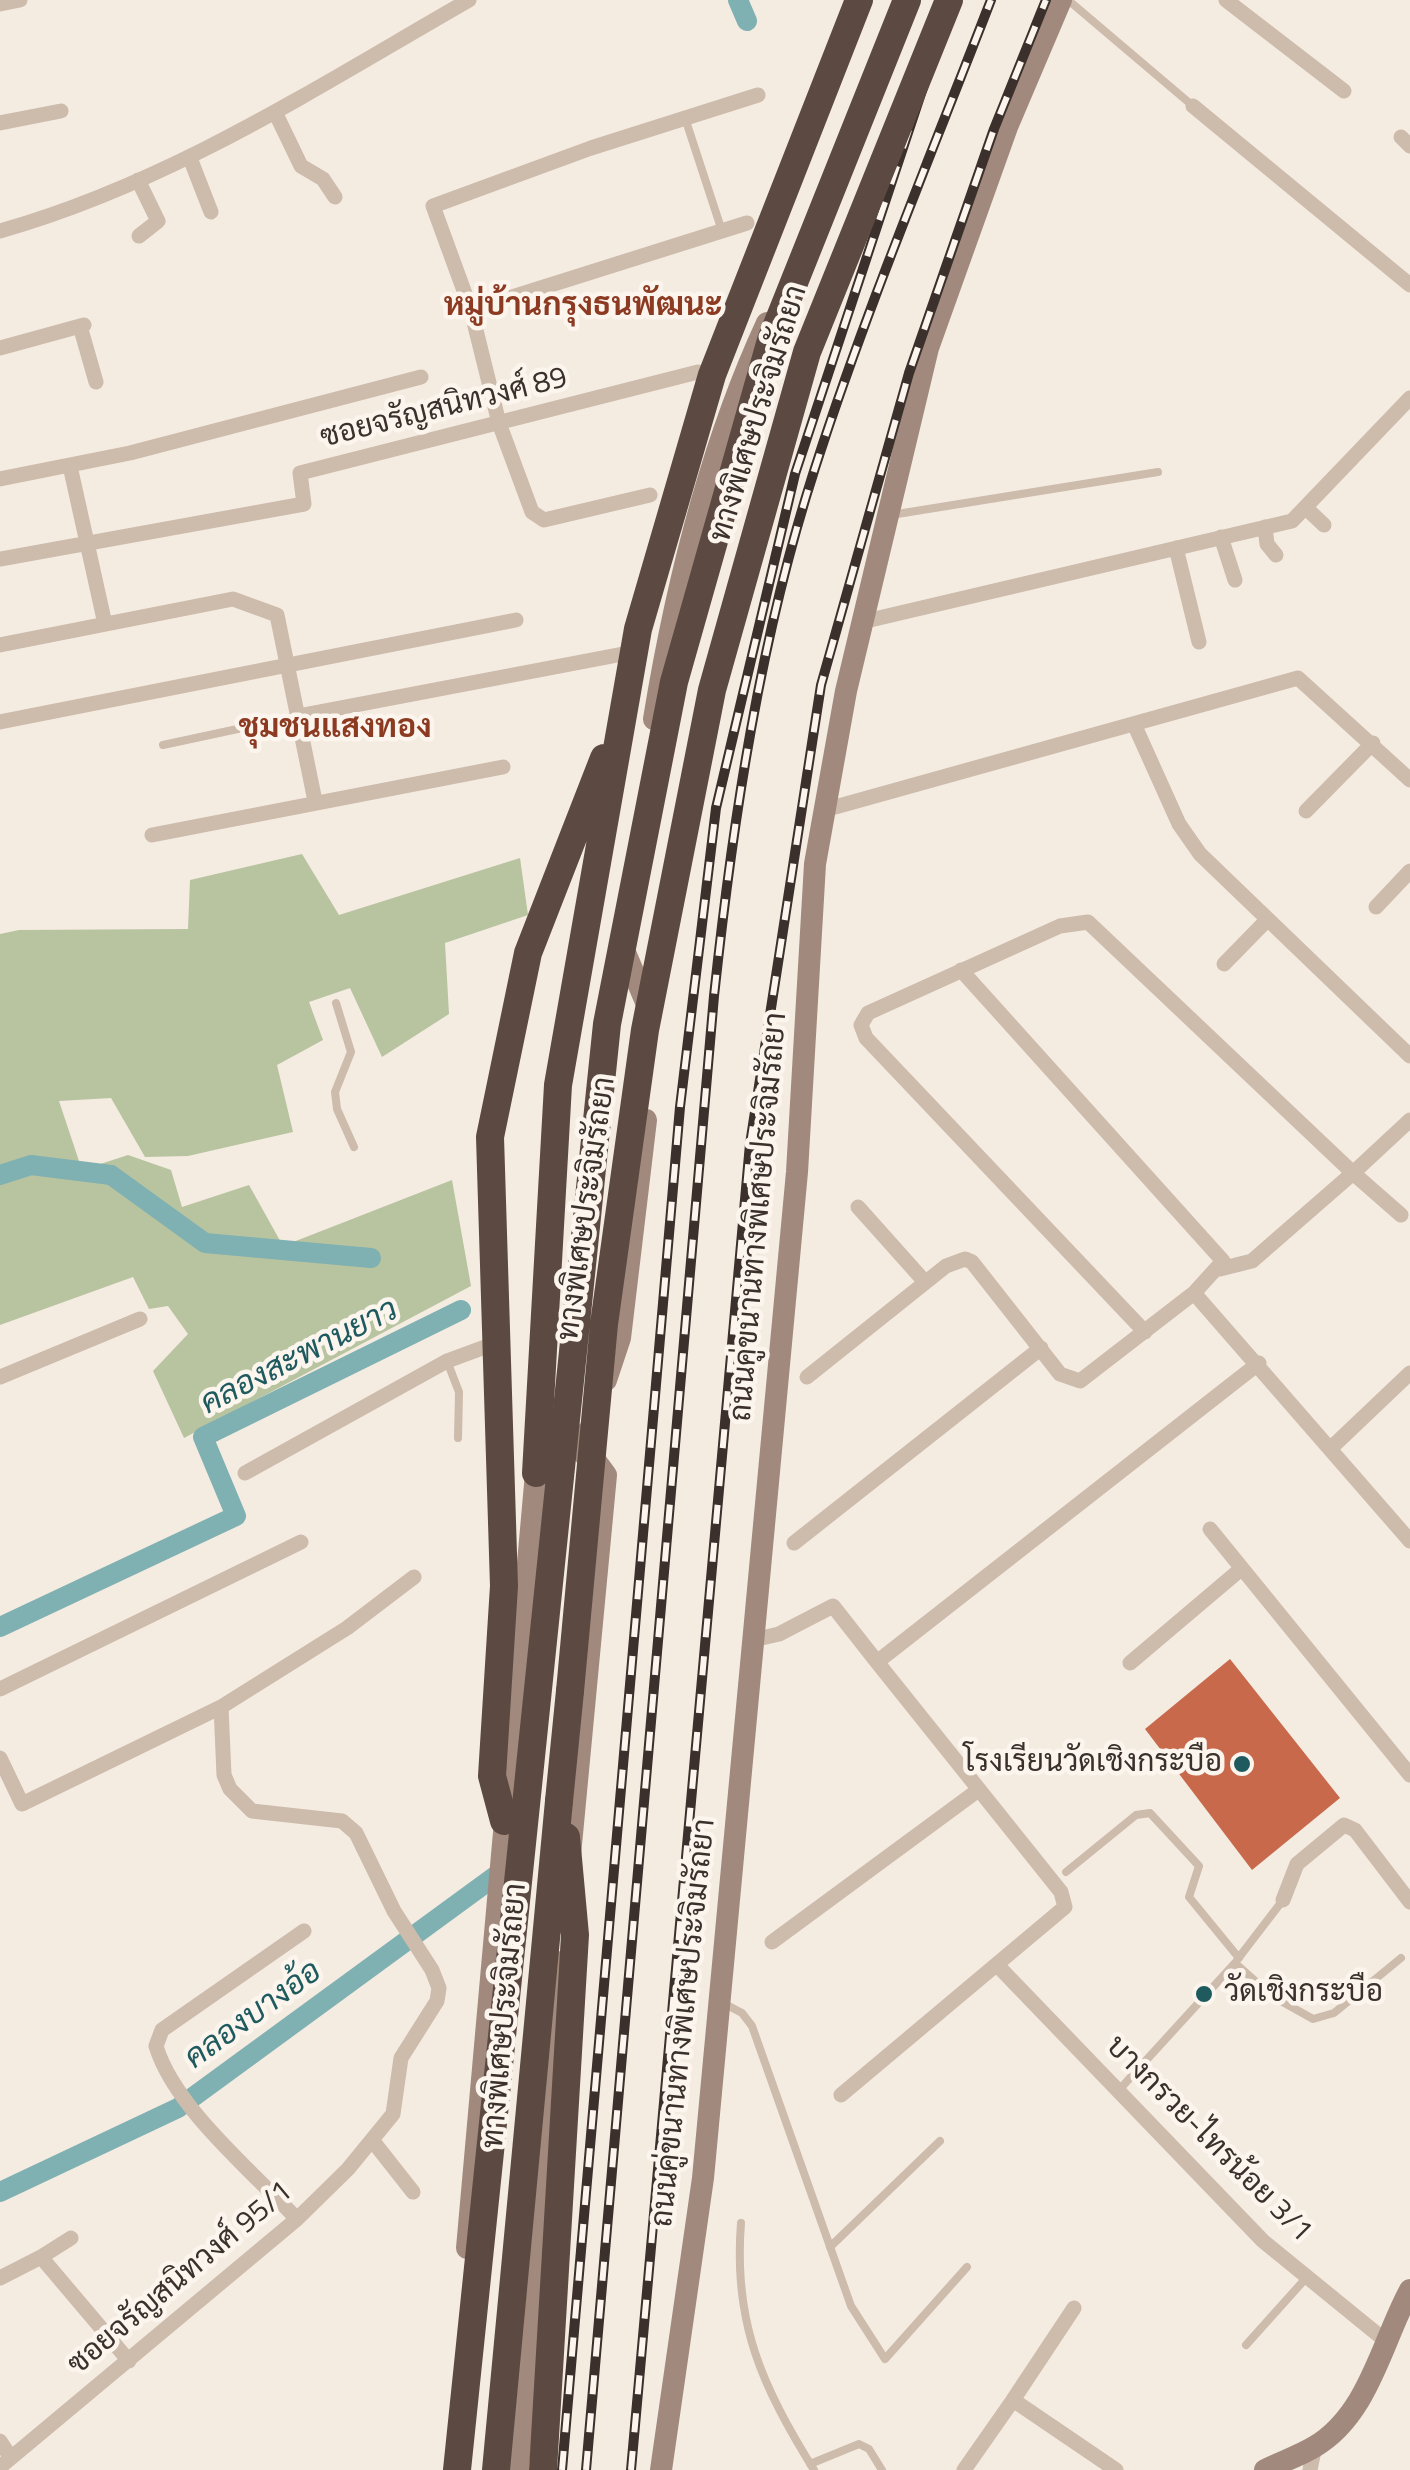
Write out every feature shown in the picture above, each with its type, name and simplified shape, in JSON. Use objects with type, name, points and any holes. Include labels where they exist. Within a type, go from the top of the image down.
[{"type":"highway","points":[[536,1474],[558,1084],[638,629],[712,375],[859,0]]},
{"type":"highway","name":"ทางพิเศษประจิมรัถยา","points":[[457,2470],[607,1024],[674,682],[765,359],[907,0]]},
{"type":"highway","name":"ทางพิเศษประจิมรัถยา","points":[[496,2470],[610,1284],[645,1030],[712,690],[807,352],[949,0]]},
{"type":"highway","points":[[503,1835],[492,1776],[504,1586],[490,1138],[528,953],[597,772],[622,722]]},
{"type":"highway","points":[[543,2470],[575,1935],[573,1878],[560,1800]]},
{"type":"main road","points":[[448,2470],[536,1474],[590,1430],[620,1338],[656,1037],[649,1004],[621,946],[621,915],[664,653],[741,378],[786,281],[898,0]]},
{"type":"main road","name":"ถนนคู่ขนานทางพิเศษประจิมรัถยา","points":[[661,2470],[703,2178],[795,1192],[815,864],[828,809],[846,691],[866,621],[928,348],[1007,127],[1064,0]]},
{"type":"main road","points":[[518,2470],[543,2149],[606,1475],[592,1456],[566,1453]]},
{"type":"main road","points":[[475,2147],[543,2149]]},
{"type":"main road","points":[[1265,2470],[1315,2446],[1358,2402],[1409,2295]]},
{"type":"street","points":[[0,4],[20,0]]},
{"type":"street","points":[[0,231],[94,201],[190,158],[469,0]]},
{"type":"street","points":[[1226,0],[1344,91]]},
{"type":"street","points":[[650,496],[536,519],[499,423],[471,310],[434,209],[436,202],[758,95]]},
{"type":"street","points":[[1193,106],[1410,285]]},
{"type":"street","points":[[0,122],[61,111]]},
{"type":"street","points":[[275,112],[301,166],[323,179],[335,196]]},
{"type":"street","points":[[190,158],[210,212]]},
{"type":"street","points":[[138,180],[158,221],[139,236]]},
{"type":"street","points":[[471,310],[747,222]]},
{"type":"street","points":[[0,348],[82,326],[96,382]]},
{"type":"street","name":"ซอยจรัญสนิทวงศ์ 89","points":[[0,559],[304,504],[300,473],[698,372]]},
{"type":"street","points":[[0,478],[70,466],[421,377]]},
{"type":"street","points":[[866,621],[1292,521],[1410,398]]},
{"type":"street","points":[[70,466],[105,624]]},
{"type":"street","points":[[1307,509],[1324,525]]},
{"type":"street","points":[[1265,527],[1268,544],[1276,554]]},
{"type":"street","points":[[1221,538],[1235,580]]},
{"type":"street","points":[[1176,548],[1199,642]]},
{"type":"street","points":[[0,645],[232,599],[277,615],[315,801]]},
{"type":"street","points":[[0,722],[516,620]]},
{"type":"street","points":[[298,716],[623,654]]},
{"type":"street","points":[[828,809],[1298,678],[1410,780]]},
{"type":"street","points":[[1134,724],[1189,840],[1410,1056]]},
{"type":"street","points":[[1306,811],[1373,743]]},
{"type":"street","points":[[152,835],[503,767]]},
{"type":"street","points":[[1376,906],[1410,871]]},
{"type":"street","points":[[1224,964],[1268,918]]},
{"type":"street","points":[[1145,1332],[866,1038],[861,1025],[868,1013],[1060,926],[1088,922],[1401,1215]]},
{"type":"street","points":[[806,1377],[955,1260],[972,1262],[1060,1374],[1080,1381],[1194,1294],[1224,1261],[1220,1252],[961,970]]},
{"type":"street","points":[[1220,1269],[1252,1261],[1410,1120]]},
{"type":"street","points":[[858,1207],[925,1282]]},
{"type":"street","points":[[1194,1294],[1259,1363],[1410,1541]]},
{"type":"street","points":[[0,1378],[140,1320]]},
{"type":"street","points":[[245,1473],[446,1361],[496,1343]]},
{"type":"street","points":[[794,1543],[1040,1348]]},
{"type":"street","points":[[877,1662],[1259,1363]]},
{"type":"street","points":[[1330,1448],[1410,1372]]},
{"type":"street","points":[[1210,1529],[1410,1775]]},
{"type":"street","points":[[0,1689],[301,1542]]},
{"type":"street","points":[[1130,1662],[1241,1569]]},
{"type":"street","points":[[0,1758],[22,1804],[221,1707],[346,1628],[414,1577]]},
{"type":"street","points":[[753,1640],[779,1634],[833,1606],[1065,1900],[1057,1916],[841,2094]]},
{"type":"street","name":"ซอยจรัญสนิทวงศ์ 95/1","points":[[6,2462],[297,2219],[387,2124],[393,2114],[401,2058],[437,2001],[439,1988],[394,1911],[356,1833],[342,1821],[252,1811],[230,1789],[224,1775],[221,1707]]},
{"type":"street","points":[[772,1942],[978,1791]]},
{"type":"street","points":[[1283,1900],[1297,1864],[1344,1824],[1356,1830],[1410,1902]]},
{"type":"street","points":[[297,2219],[174,2084],[156,2046],[162,2030],[304,1931]]},
{"type":"street","name":"บางกรวย-ไทรน้อย 3/1","points":[[998,1966],[1232,2211],[1387,2342]]},
{"type":"street","points":[[372,2140],[413,2192]]},
{"type":"street","points":[[0,2278],[71,2238]]},
{"type":"street","points":[[40,2257],[129,2361]]},
{"type":"street","points":[[964,2470],[1074,2308]]},
{"type":"street","points":[[1013,2400],[1116,2470]]},
{"type":"street","points":[[0,2441],[6,2462]]},
{"type":"street","points":[[1310,2470],[1315,2446]]},
{"type":"lane","points":[[1064,0],[1193,106]]},
{"type":"lane","points":[[685,118],[722,231]]},
{"type":"lane","points":[[888,516],[1158,472]]},
{"type":"lane","points":[[163,745],[298,716]]},
{"type":"lane","points":[[336,1002],[351,1052],[335,1092],[337,1108],[354,1147]]},
{"type":"lane","points":[[446,1361],[459,1392],[458,1438]]},
{"type":"lane","points":[[1066,1872],[1136,1815],[1150,1813],[1195,1860],[1199,1872],[1189,1897],[1237,1961],[1272,1996],[1313,2019],[1334,2013],[1402,1958]]},
{"type":"lane","points":[[1120,2090],[1237,1961],[1283,1900]]},
{"type":"lane","points":[[719,2001],[742,2013],[752,2026],[851,2306],[885,2359],[967,2268]]},
{"type":"lane","points":[[830,2247],[940,2141]]},
{"type":"lane","points":[[741,2223],[738,2254],[746,2336],[812,2467],[859,2444],[870,2449],[882,2470]]},
{"type":"lane","points":[[1246,2345],[1307,2277]]},
{"type":"green space","points":[[302,854],[339,915],[520,858],[528,915],[445,943],[449,1014],[382,1057],[350,988],[309,1002],[323,1040],[277,1065],[293,1132],[188,1156],[145,1157],[111,1098],[59,1101],[82,1170],[128,1155],[171,1170],[182,1207],[249,1185],[283,1246],[452,1180],[471,1286],[184,1438],[153,1371],[188,1334],[168,1306],[149,1309],[133,1277],[0,1325],[0,934],[19,930],[188,929],[190,880]]},
{"type":"building","name":"โรงเรียนวัดเชิงกระบือ","points":[[1230,1659],[1340,1798],[1252,1870],[1145,1729]]},
{"type":"waterway","points":[[738,0],[747,21]]},
{"type":"waterway","points":[[0,1175],[31,1165],[111,1175],[205,1243],[371,1258]]},
{"type":"waterway","name":"คลองสะพานยาว","points":[[0,1627],[236,1516],[203,1437],[461,1310]]},
{"type":"waterway","name":"คลองบางอ้อ","points":[[0,2192],[178,2108],[509,1866]]},
{"type":"railway","points":[[562,2470],[680,1107],[716,808],[795,474],[952,0]]},
{"type":"railway","points":[[586,2470],[714,996],[740,796],[779,597],[815,468],[877,291],[991,0]]},
{"type":"railway","points":[[631,2470],[750,1144],[821,685],[909,373],[994,129],[1046,0]]},
{"type":"place","name":"โรงเรียนวัดเชิงกระบือ","points":[[1242,1764]]},
{"type":"place","name":"วัดเชิงกระบือ","points":[[1204,1994]]},
{"type":"district","name":"หมู่บ้านกรุงธนพัฒนะ","points":[[583,307]]},
{"type":"district","name":"ชุมชนแสงทอง","points":[[335,729]]}]
